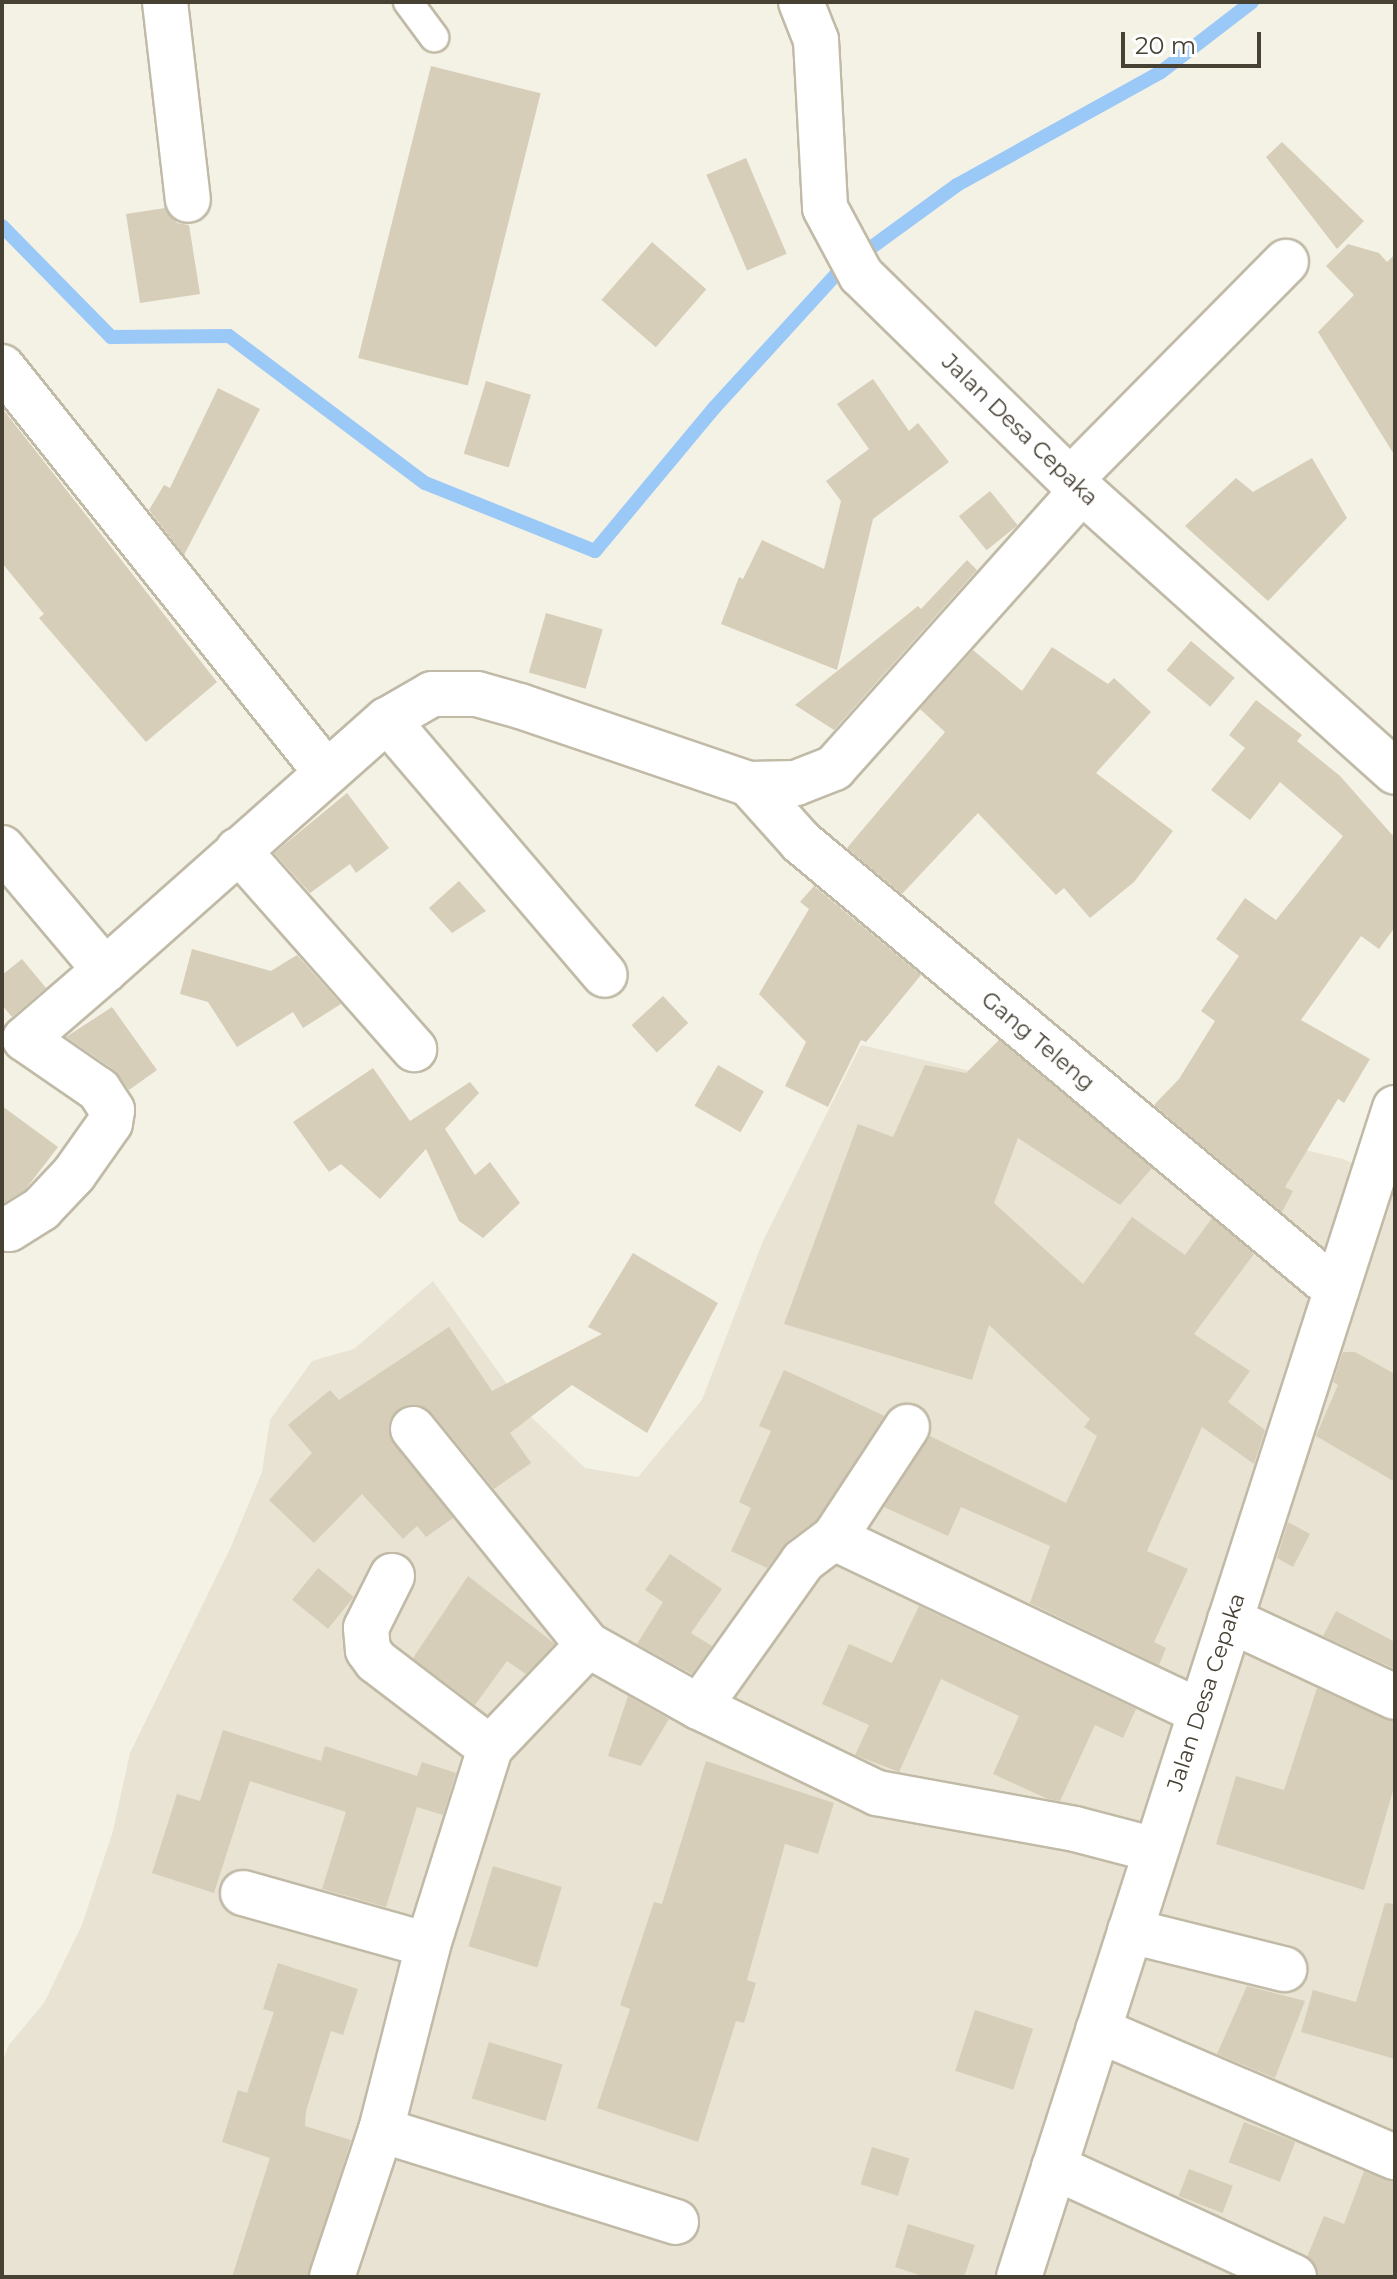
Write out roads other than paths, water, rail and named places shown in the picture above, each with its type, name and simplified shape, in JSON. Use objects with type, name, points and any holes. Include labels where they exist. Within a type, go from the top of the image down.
[{"type":"street","points":[[165,2],[188,200]]},
{"type":"street","name":"Jalan Desa Cepaka","points":[[801,2],[816,40],[825,208],[861,275],[1076,486],[1395,772]]},
{"type":"street","points":[[9,1229],[41,1209],[74,1174],[110,1123],[112,1110],[99,1090],[25,1039],[387,720],[432,694],[477,694],[749,784],[796,783],[834,768],[1076,486],[1286,262]]},
{"type":"street","points":[[2,367],[326,772]]},
{"type":"street","points":[[387,720],[605,975]]},
{"type":"street","name":"Gang Teleng","points":[[749,784],[801,842],[1336,1290]]},
{"type":"street","points":[[2,848],[105,970]]},
{"type":"street","points":[[238,850],[414,1049]]},
{"type":"street","name":"Jalan Desa Cepaka","points":[[1019,2277],[1395,1108]]},
{"type":"street","points":[[699,1707],[803,1561],[834,1538],[907,1427]]},
{"type":"street","points":[[413,1429],[588,1645],[699,1707],[877,1793],[1075,1829],[1155,1850]]},
{"type":"street","points":[[834,1538],[1200,1712]]},
{"type":"street","points":[[392,1576],[366,1628],[368,1650],[376,1661],[490,1748]]},
{"type":"street","points":[[1230,1620],[1395,1697]]},
{"type":"street","points":[[332,2277],[381,2130],[428,1945],[490,1748],[588,1645]]},
{"type":"street","points":[[243,1893],[428,1945]]},
{"type":"street","points":[[1130,1931],[1284,1969]]},
{"type":"street","points":[[1098,2030],[1395,2157]]},
{"type":"street","points":[[381,2130],[676,2222]]},
{"type":"street","points":[[1054,2167],[1294,2277]]},
{"type":"lane","points":[[408,2],[434,37]]},
{"type":"waterway","points":[[2,226],[111,337],[229,336],[425,483],[595,551],[715,407],[839,271],[957,185],[1161,72],[1252,2]]}]
